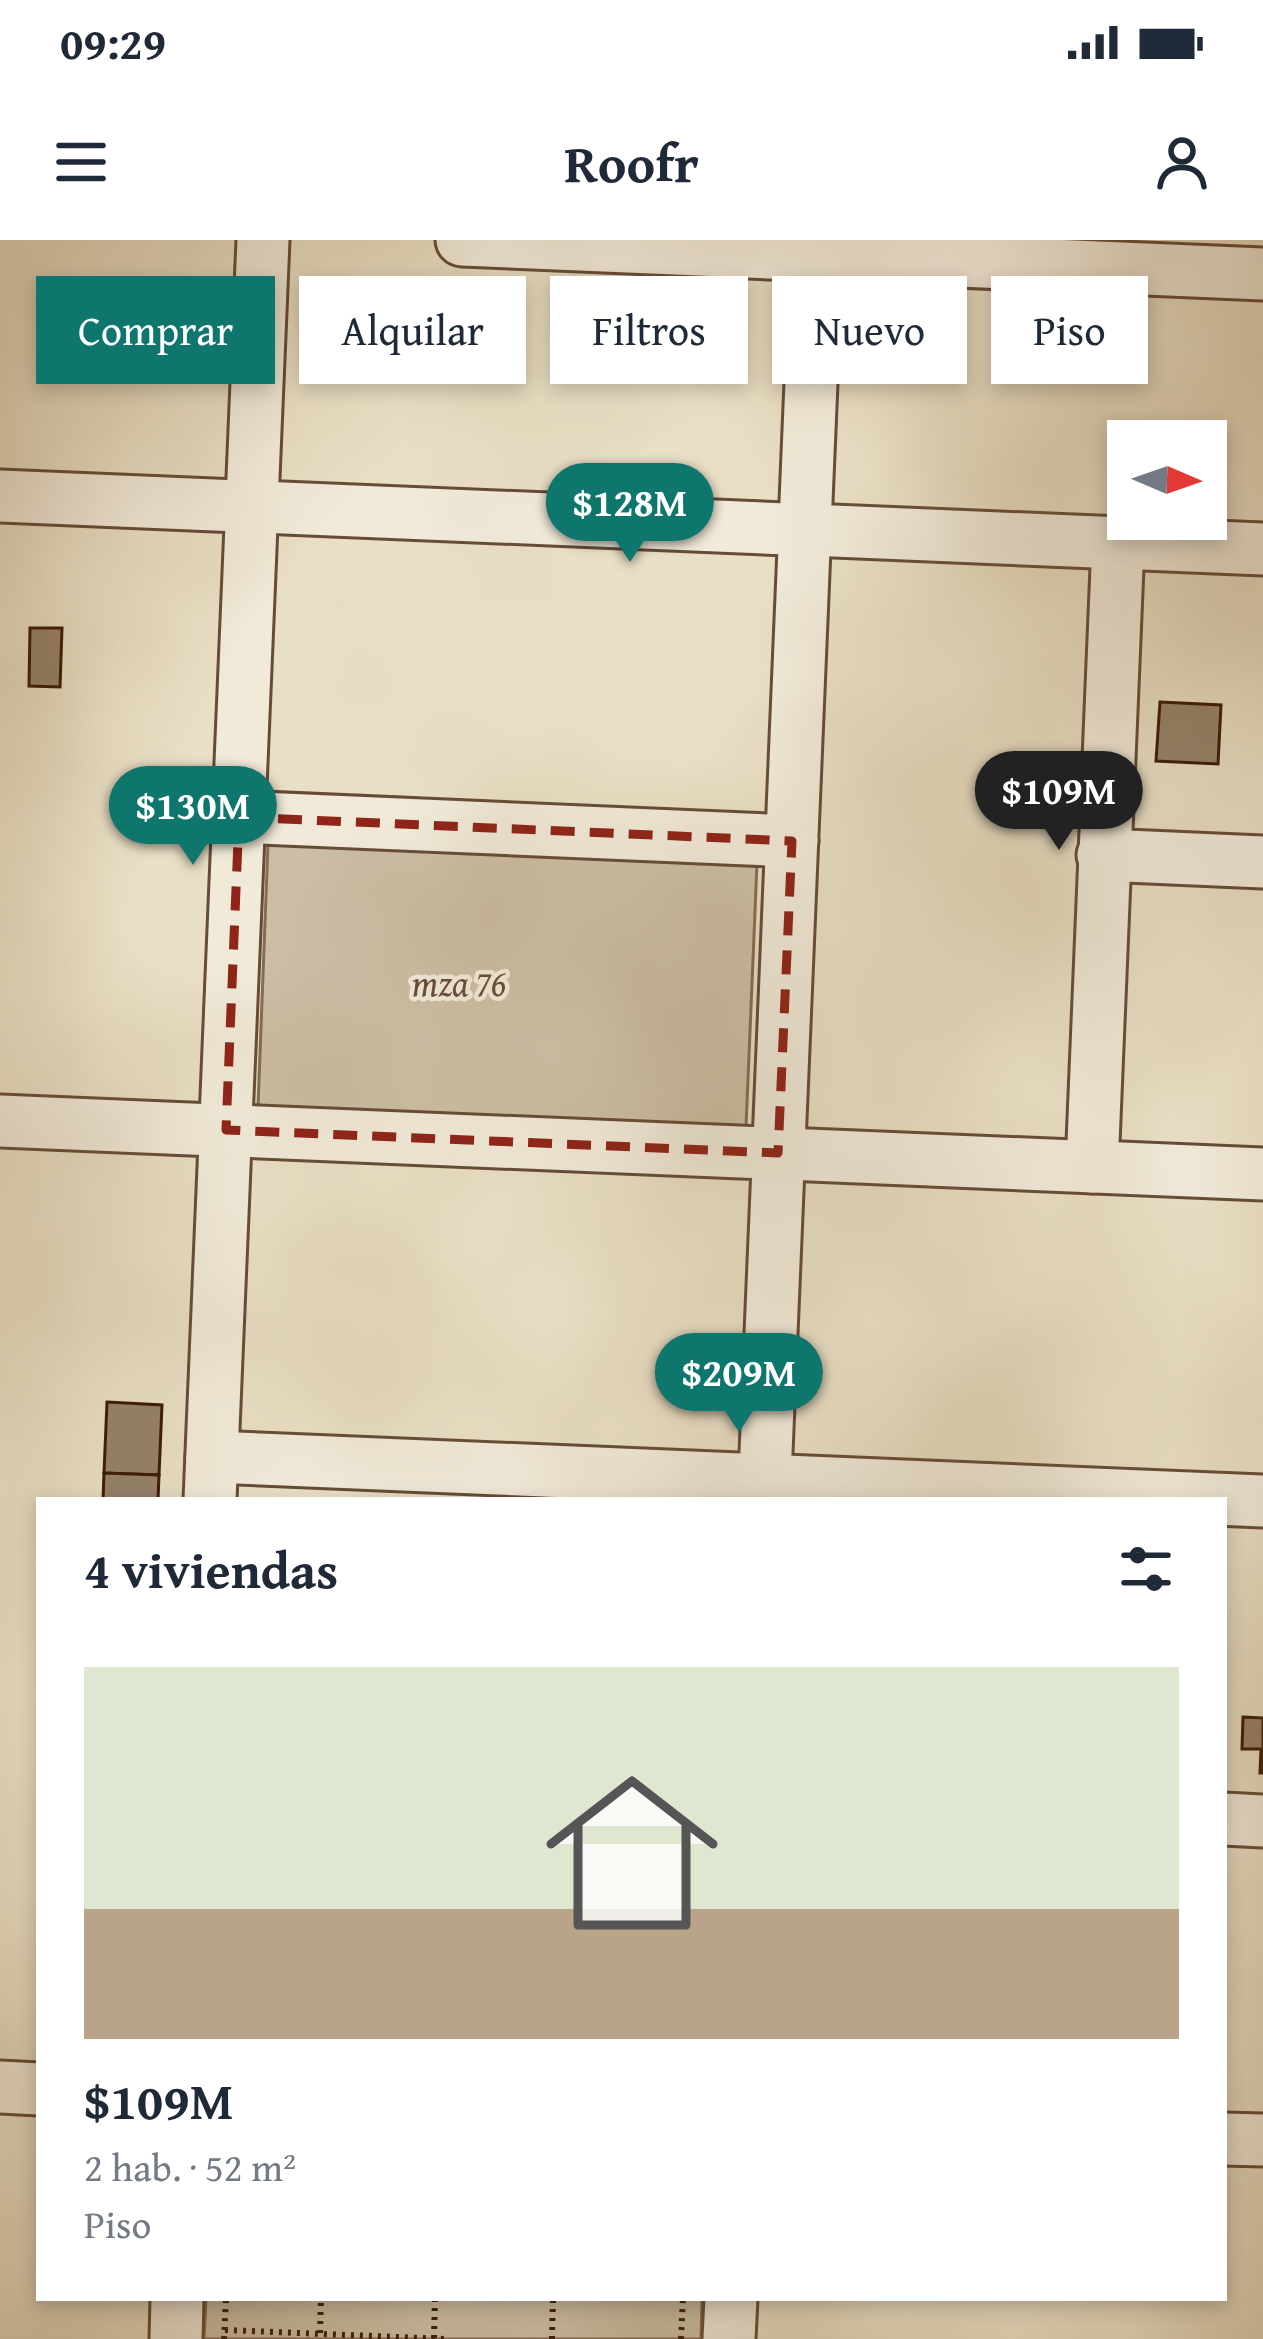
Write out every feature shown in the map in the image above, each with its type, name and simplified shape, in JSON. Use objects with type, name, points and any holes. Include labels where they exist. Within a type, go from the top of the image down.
[{"type":"street","points":[[263,240],[211,1478],[1078,1497]]},
{"type":"street","points":[[462,240],[816,247],[1263,274]]},
{"type":"street","points":[[764,1490],[816,247]]},
{"type":"street","points":[[0,496],[1263,548]]},
{"type":"street","points":[[1092,1167],[1118,542]]},
{"type":"street","points":[[239,818],[791,841]]},
{"type":"street","points":[[1103,855],[1263,862]]},
{"type":"street","points":[[0,1121],[1263,1174]]},
{"type":"street","points":[[1227,1500],[1263,1501]]},
{"type":"street","points":[[1227,1820],[1263,1821]]},
{"type":"street","points":[[0,2087],[36,2089]]},
{"type":"street","points":[[1227,2139],[1263,2140]]},
{"type":"street","points":[[179,2301],[208,2336]]},
{"type":"street","points":[[729,2339],[731,2301]]},
{"type":"path","points":[[225,2301],[208,2336],[320,2333],[446,2339]]},
{"type":"path","points":[[320,2333],[321,2301]]},
{"type":"path","points":[[434,2338],[435,2301]]},
{"type":"path","points":[[552,2339],[554,2301]]},
{"type":"path","points":[[681,2339],[682,2301]]},
{"type":"highlighted area","points":[[239,817],[792,841],[778,1153],[226,1130]]},
{"type":"green space","name":"mza 76","points":[[268,843],[757,864],[746,1127],[258,1107]]},
{"type":"green space","points":[[206,2301],[702,2301],[701,2339],[204,2339]]},
{"type":"building","points":[[30,628],[62,628],[60,687],[29,686]]},
{"type":"building","points":[[1160,702],[1221,705],[1218,764],[1156,761]]},
{"type":"building","points":[[107,1402],[162,1405],[159,1475],[104,1473]]},
{"type":"building","points":[[104,1473],[159,1475],[158,1497],[103,1497]]},
{"type":"building","points":[[1243,1717],[1263,1718],[1263,1773],[1261,1749],[1242,1749]]}]
